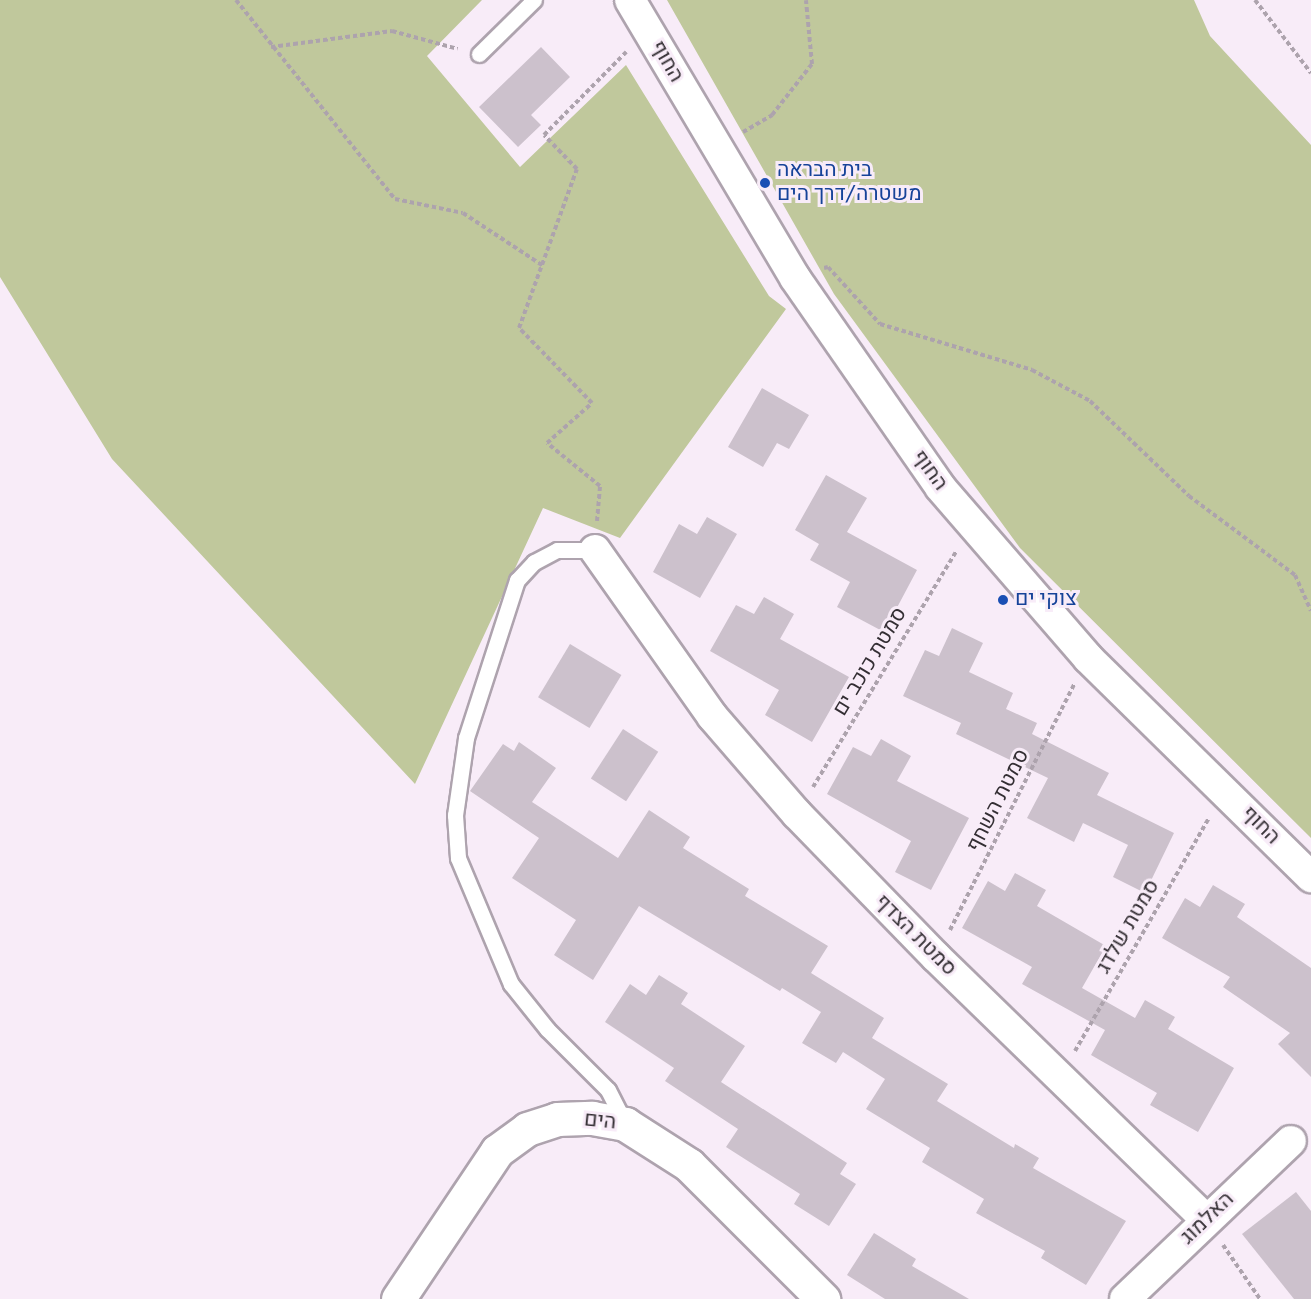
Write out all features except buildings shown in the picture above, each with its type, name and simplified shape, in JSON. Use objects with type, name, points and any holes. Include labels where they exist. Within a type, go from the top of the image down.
[{"type":"street","name":"החוף","points":[[630,0],[795,278],[971,527],[1088,658],[1311,877]]},
{"type":"street","name":"סמטת הצדף","points":[[595,550],[712,716],[797,814],[936,957],[1206,1220]]},
{"type":"street","name":"הים","points":[[398,1299],[496,1151],[528,1129],[557,1119],[592,1118],[625,1124],[689,1165],[823,1299]]},
{"type":"street","name":"האלמוג","points":[[1125,1299],[1291,1141]]},
{"type":"lane","points":[[479,54],[534,0]]},
{"type":"lane","points":[[595,550],[556,550],[534,562],[517,580],[466,738],[455,814],[458,858],[511,984],[547,1029],[608,1090],[625,1124]]},
{"type":"path","points":[[236,0],[270,47],[395,199],[463,213],[542,266]]},
{"type":"path","points":[[716,148],[772,115],[812,64],[806,0]]},
{"type":"path","points":[[1255,0],[1311,74]]},
{"type":"path","points":[[595,550],[600,486],[547,443],[591,403],[519,328],[577,169],[544,135],[647,30]]},
{"type":"path","points":[[270,47],[392,31],[479,54]]},
{"type":"path","points":[[795,278],[828,267],[880,324],[1032,370],[1090,401],[1189,496],[1295,575],[1311,610]]},
{"type":"path","name":"סמטת כוכב ים","points":[[797,814],[971,527]]},
{"type":"path","name":"סמטת השחף","points":[[936,957],[1088,658]]},
{"type":"path","name":"סמטת שלדג","points":[[1060,1078],[1224,791]]},
{"type":"path","points":[[1206,1220],[1260,1299]]},
{"type":"green space","points":[[0,0],[482,0],[427,56],[520,167],[626,65],[769,296],[786,309],[620,538],[543,508],[415,784],[112,459],[0,277]]},
{"type":"green space","points":[[667,0],[1194,0],[1210,36],[1311,145],[1311,838],[1020,548],[834,294]]},
{"type":"place","name":"בית הבראה משטרה/דרך הים","points":[[765,183]]},
{"type":"place","name":"צוקי ים","points":[[1003,600]]}]
